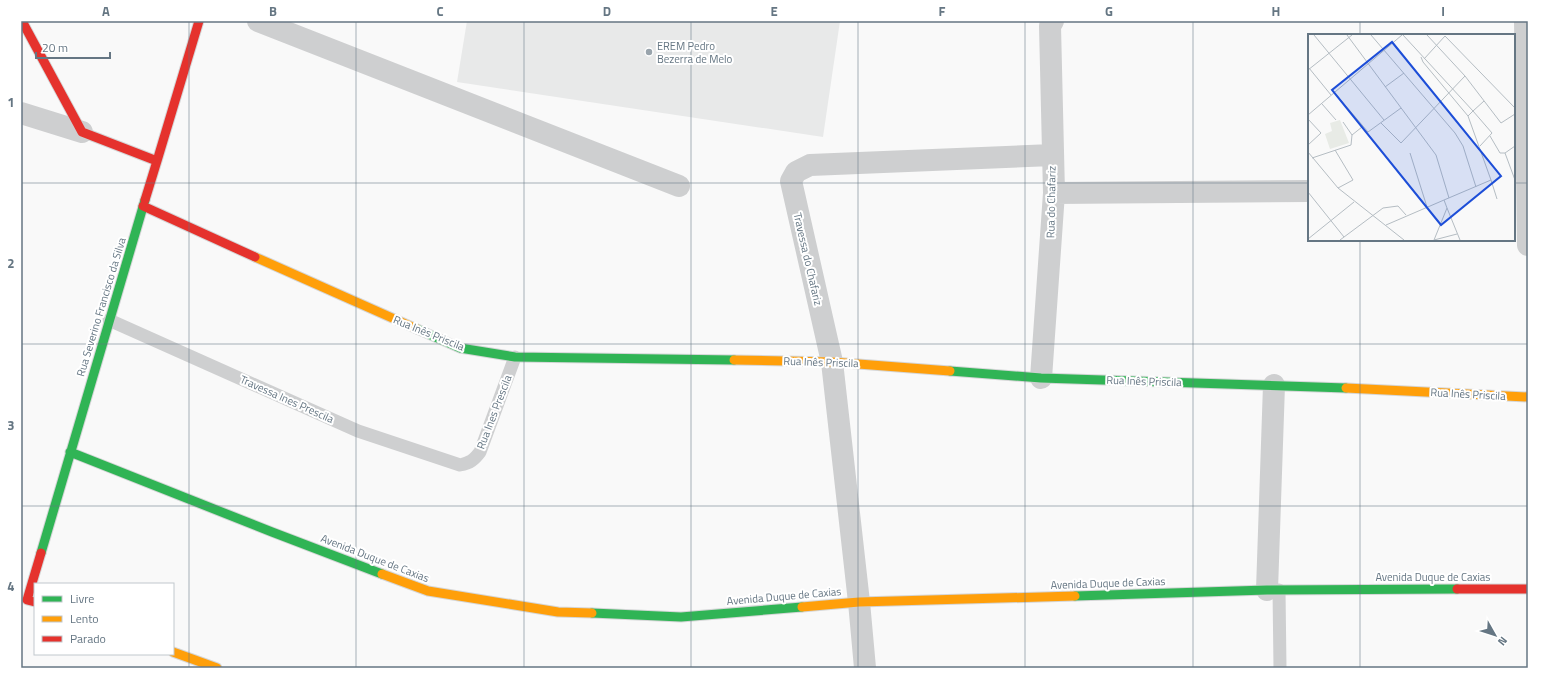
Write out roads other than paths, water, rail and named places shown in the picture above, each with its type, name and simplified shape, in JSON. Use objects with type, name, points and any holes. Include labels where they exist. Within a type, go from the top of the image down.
[{"type":"street","points":[[22,21],[82,132]]},
{"type":"street","name":"Rua Severino Francisco da Silva","points":[[28,600],[70,452],[199,21]]},
{"type":"street","points":[[258,21],[679,186]]},
{"type":"street","points":[[1525,21],[1523,189],[1528,245]]},
{"type":"street","name":"Rua do Chafariz","points":[[1040,378],[1054,193],[1052,155],[1052,23]]},
{"type":"street","points":[[21,113],[82,132],[157,161]]},
{"type":"street","name":"Travessa do Chafariz","points":[[865,668],[832,362],[791,185],[793,177],[796,172],[810,165],[1052,155]]},
{"type":"street","points":[[1054,193],[1308,191]]},
{"type":"street","name":"Rua Inês Priscila","points":[[143,206],[287,272],[460,348],[515,357],[832,362],[1040,378],[1274,385],[1528,397]]},
{"type":"street","points":[[1273,590],[1274,385]]},
{"type":"street","name":"Avenida Duque de Caxias","points":[[70,452],[265,529],[428,591],[558,612],[681,617],[859,602],[1273,590],[1528,589]]},
{"type":"street","points":[[174,652],[217,668]]},
{"type":"lane","name":"Travessa Ines Prescila","points":[[109,320],[358,431],[460,465],[468,464]]},
{"type":"lane","name":"Rua Ines Prescila","points":[[468,464],[475,460],[480,452],[515,357]]},
{"type":"lane","points":[[1273,590],[1280,668]]},
{"type":"place","name":"EREM Pedro Bezerra de Melo","points":[[649,52]]}]
